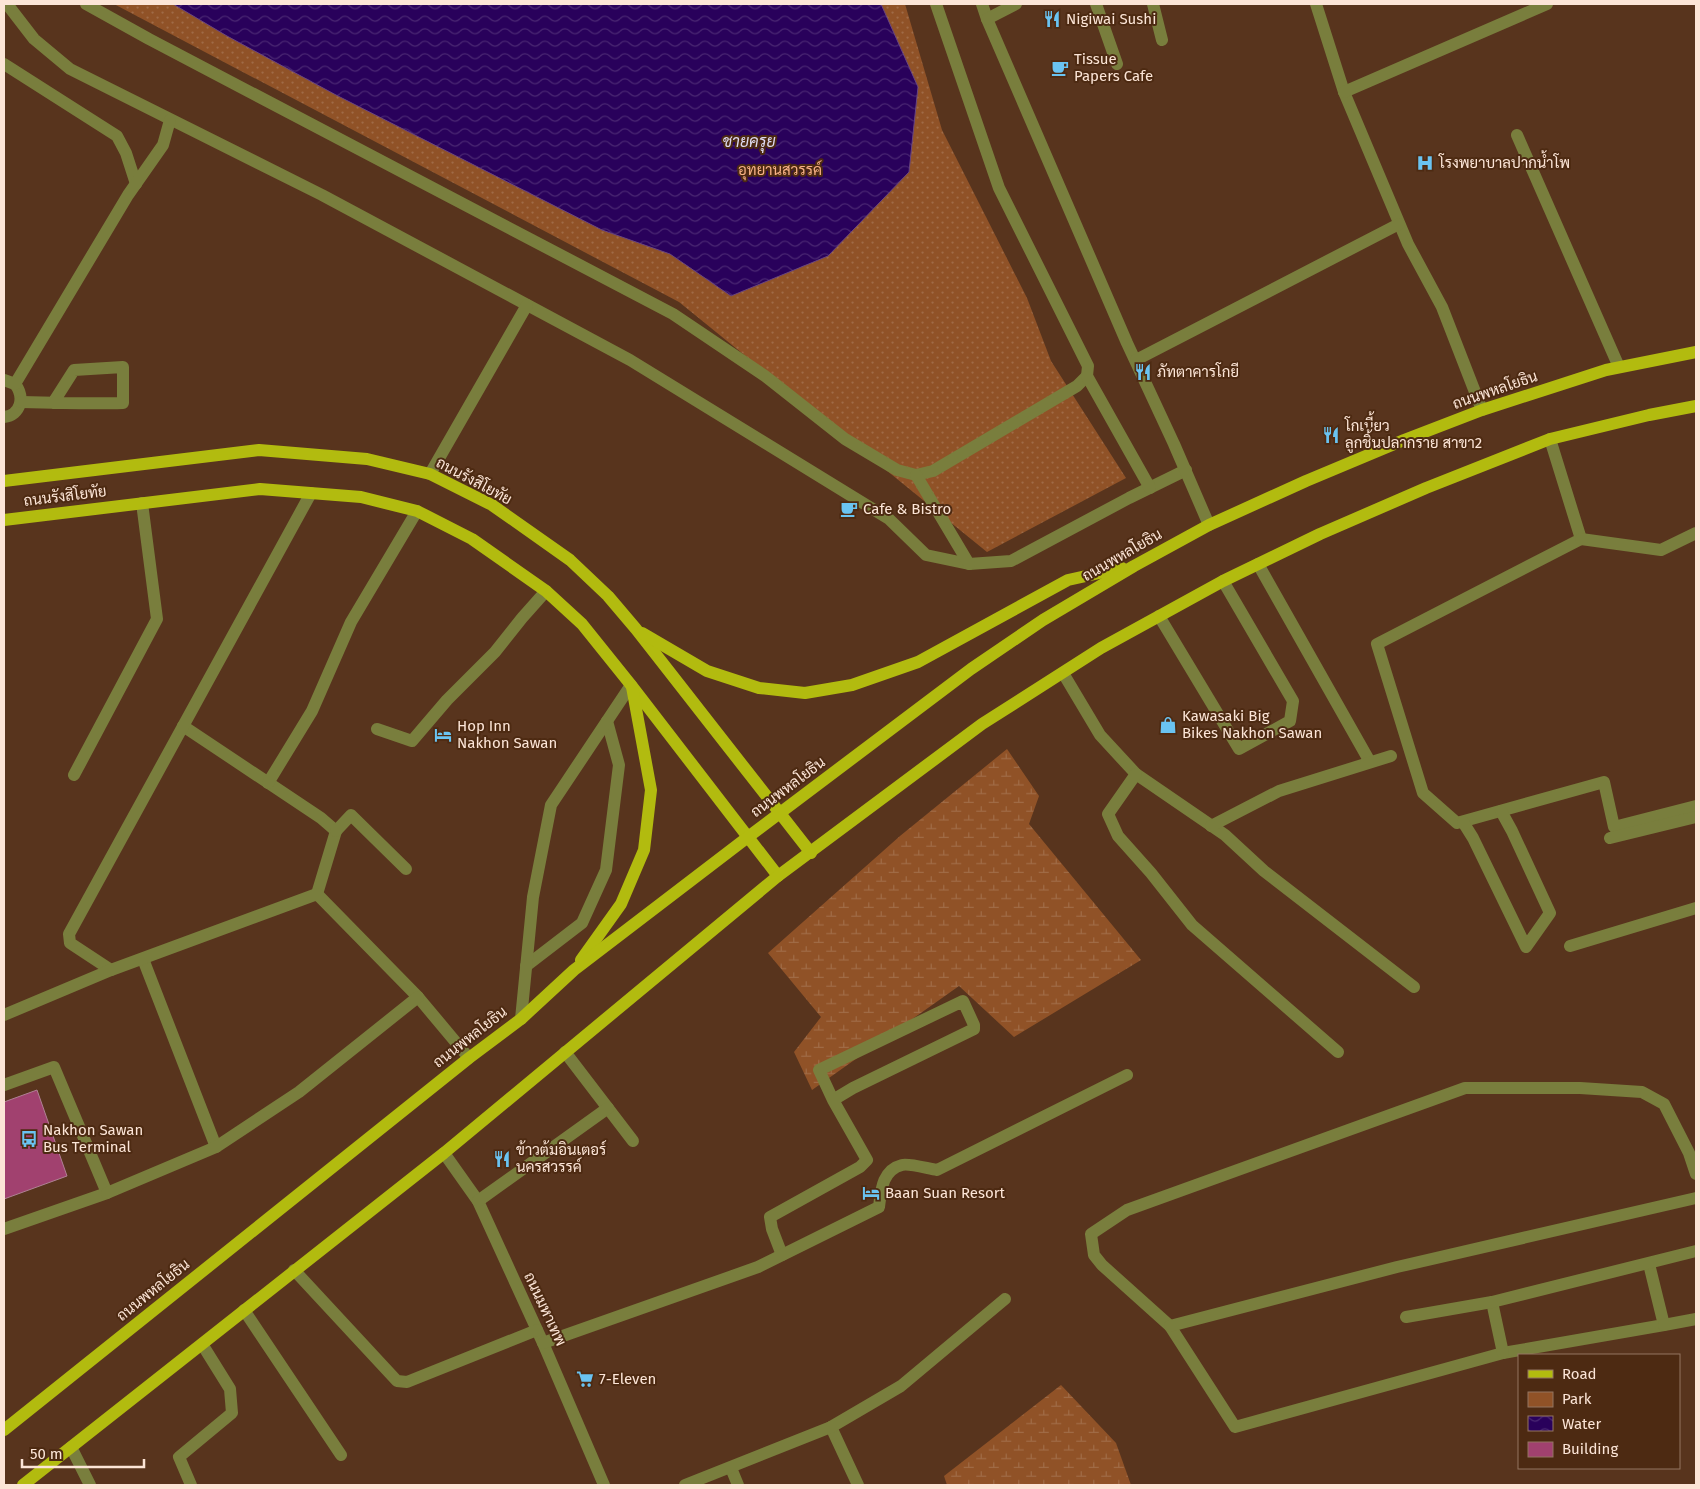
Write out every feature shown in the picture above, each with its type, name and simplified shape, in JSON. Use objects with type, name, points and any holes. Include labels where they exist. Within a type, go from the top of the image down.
[{"type":"main road","name":"ถนนพหลโยธิน","points":[[4,1430],[469,1058],[521,1019],[574,970],[971,669],[1043,620],[1134,566],[1209,525],[1306,481],[1395,444],[1482,410],[1606,370],[1696,352]]},
{"type":"main road","points":[[23,1485],[444,1153],[778,876],[982,724],[1101,648],[1223,581],[1320,534],[1408,496],[1550,439],[1649,415],[1696,406]]},
{"type":"main road","name":"ถนนรังสิโยทัย","points":[[4,481],[259,450],[367,459],[430,474],[492,505],[570,560],[608,596],[636,629],[811,853]]},
{"type":"main road","name":"ถนนรังสิโยทัย","points":[[4,520],[260,489],[361,497],[417,511],[472,539],[546,590],[582,624],[778,876]]},
{"type":"main road","points":[[636,629],[707,671],[759,688],[805,693],[852,685],[918,662],[1068,580],[1134,566]]},
{"type":"main road","points":[[574,970],[621,904],[644,850],[651,790],[631,685]]},
{"type":"street","points":[[86,4],[673,314],[765,376],[845,439],[897,470],[916,475],[933,471],[1077,386],[1087,376]]},
{"type":"street","points":[[936,4],[999,188],[1088,366],[1087,376],[1150,488]]},
{"type":"street","points":[[982,4],[987,20],[1127,344],[1186,470],[1209,525]]},
{"type":"street","points":[[987,20],[1016,4]]},
{"type":"street","points":[[1096,4],[1117,64]]},
{"type":"street","points":[[1153,4],[1162,40]]},
{"type":"street","points":[[1316,4],[1344,92],[1408,244],[1442,307],[1482,410]]},
{"type":"street","points":[[1344,92],[1547,4]]},
{"type":"street","points":[[6,6],[34,39],[70,69],[322,195],[630,360],[889,520],[926,555],[969,564],[1011,561],[1186,470]]},
{"type":"street","points":[[4,64],[117,136],[126,153],[136,184]]},
{"type":"street","points":[[4,417],[14,414],[21,402],[19,390],[9,382],[128,195],[163,145],[170,120]]},
{"type":"street","points":[[1517,135],[1619,367]]},
{"type":"street","points":[[1136,360],[1399,224]]},
{"type":"street","points":[[430,474],[527,305]]},
{"type":"street","points":[[21,402],[52,403],[123,403],[123,367],[74,370],[52,403]]},
{"type":"street","points":[[1550,439],[1581,539]]},
{"type":"street","points":[[916,475],[969,564]]},
{"type":"street","points":[[111,970],[70,943],[69,934],[311,493]]},
{"type":"street","points":[[74,775],[157,619],[142,503]]},
{"type":"street","points":[[268,783],[312,711],[351,622],[417,511]]},
{"type":"street","points":[[1696,533],[1661,550],[1581,539],[1377,644],[1423,793],[1456,824],[1604,782],[1614,827],[1696,806]]},
{"type":"street","points":[[1258,564],[1370,762]]},
{"type":"street","points":[[1158,616],[1238,749],[1290,721],[1293,701],[1223,581]]},
{"type":"street","points":[[377,729],[412,741],[447,700],[495,652],[546,590]]},
{"type":"street","points":[[1063,673],[1100,734],[1136,774],[1225,835],[1264,871],[1414,987]]},
{"type":"street","points":[[521,1019],[533,897],[552,805],[631,685]]},
{"type":"street","points":[[526,966],[582,923],[606,870],[619,765],[608,721]]},
{"type":"street","points":[[183,726],[321,818],[336,831]]},
{"type":"street","points":[[1211,826],[1279,791],[1391,756]]},
{"type":"street","points":[[1136,774],[1108,814],[1118,836],[1151,873],[1192,926],[1338,1052]]},
{"type":"street","points":[[1463,822],[1473,838],[1526,947],[1550,913],[1501,811]]},
{"type":"street","points":[[317,894],[336,831],[351,815],[406,869]]},
{"type":"street","points":[[1610,838],[1696,817]]},
{"type":"street","points":[[4,1015],[111,970],[317,894]]},
{"type":"street","points":[[317,894],[418,997],[469,1058]]},
{"type":"street","points":[[1570,946],[1696,908]]},
{"type":"street","points":[[143,959],[216,1147]]},
{"type":"street","points":[[4,1229],[107,1193],[216,1147],[299,1092],[418,997]]},
{"type":"street","points":[[782,1255],[772,1229],[770,1217],[860,1166],[867,1160],[833,1100],[820,1070],[963,1001],[974,1029],[853,1088],[833,1100]]},
{"type":"street","points":[[565,1052],[633,1141]]},
{"type":"street","points":[[4,1086],[54,1067],[107,1193]]},
{"type":"street","points":[[543,1343],[758,1267],[879,1207],[882,1184],[888,1172],[903,1164],[937,1170],[1127,1075]]},
{"type":"street","points":[[1696,1174],[1692,1152],[1664,1104],[1642,1092],[1580,1088],[1465,1088],[1127,1210],[1092,1234],[1094,1255],[1102,1265],[1170,1326],[1235,1427],[1503,1353],[1696,1319]]},
{"type":"street","points":[[478,1201],[608,1108]]},
{"type":"street","name":"ถนนมหาเทพ","points":[[444,1153],[478,1201],[543,1343],[604,1485]]},
{"type":"street","points":[[1170,1326],[1397,1267],[1696,1198]]},
{"type":"street","points":[[1406,1317],[1492,1302],[1696,1251]]},
{"type":"street","points":[[1649,1264],[1664,1325]]},
{"type":"street","points":[[294,1270],[397,1381],[407,1382],[537,1330]]},
{"type":"street","points":[[685,1485],[831,1427],[901,1386],[1004,1299]]},
{"type":"street","points":[[1492,1302],[1503,1353]]},
{"type":"street","points":[[244,1310],[341,1455]]},
{"type":"street","points":[[192,1485],[179,1457],[232,1413],[230,1389],[202,1344]]},
{"type":"street","points":[[831,1427],[858,1485]]},
{"type":"street","points":[[71,1447],[90,1485]]},
{"type":"street","points":[[730,1468],[738,1485]]},
{"type":"green space","name":"อุทยานสวรรค์","points":[[114,4],[905,4],[942,130],[1027,298],[1051,361],[1126,478],[987,552],[679,302]]},
{"type":"green space","points":[[1007,749],[1039,796],[1029,824],[1141,960],[1014,1037],[959,986],[812,1090],[794,1052],[821,1017],[768,953],[900,836]]},
{"type":"green space","points":[[1061,1385],[1116,1443],[1131,1485],[947,1485],[944,1476]]},
{"type":"water","name":"ชายครุย","points":[[173,4],[881,4],[918,87],[909,172],[828,256],[731,296],[670,254],[602,230],[336,95],[227,36]]},
{"type":"building","name":"Nakhon Sawan Bus Terminal","points":[[37,1090],[67,1176],[4,1199],[4,1102]]},
{"type":"place","name":"Nigiwai Sushi","points":[[1052,19]]},
{"type":"place","name":"Tissue Papers Cafe","points":[[1060,68]]},
{"type":"place","name":"โรงพยาบาลปากน้ำโพ","points":[[1425,163]]},
{"type":"place","name":"ภัทตาคารโกยี","points":[[1143,372]]},
{"type":"place","name":"โกเนี้ยว ลูกชิ้นปลากราย สาขา2","points":[[1331,435]]},
{"type":"place","name":"Cafe & Bistro","points":[[849,509]]},
{"type":"place","name":"Kawasaki Big Bikes Nakhon Sawan","points":[[1168,725]]},
{"type":"place","name":"Hop Inn Nakhon Sawan","points":[[443,735]]},
{"type":"place","name":"Nakhon Sawan Bus Terminal","points":[[29,1139]]},
{"type":"place","name":"ข้าวต้มอินเตอร์ นครสวรรค์","points":[[502,1159]]},
{"type":"place","name":"Baan Suan Resort","points":[[871,1193]]},
{"type":"place","name":"7-Eleven","points":[[585,1379]]}]
